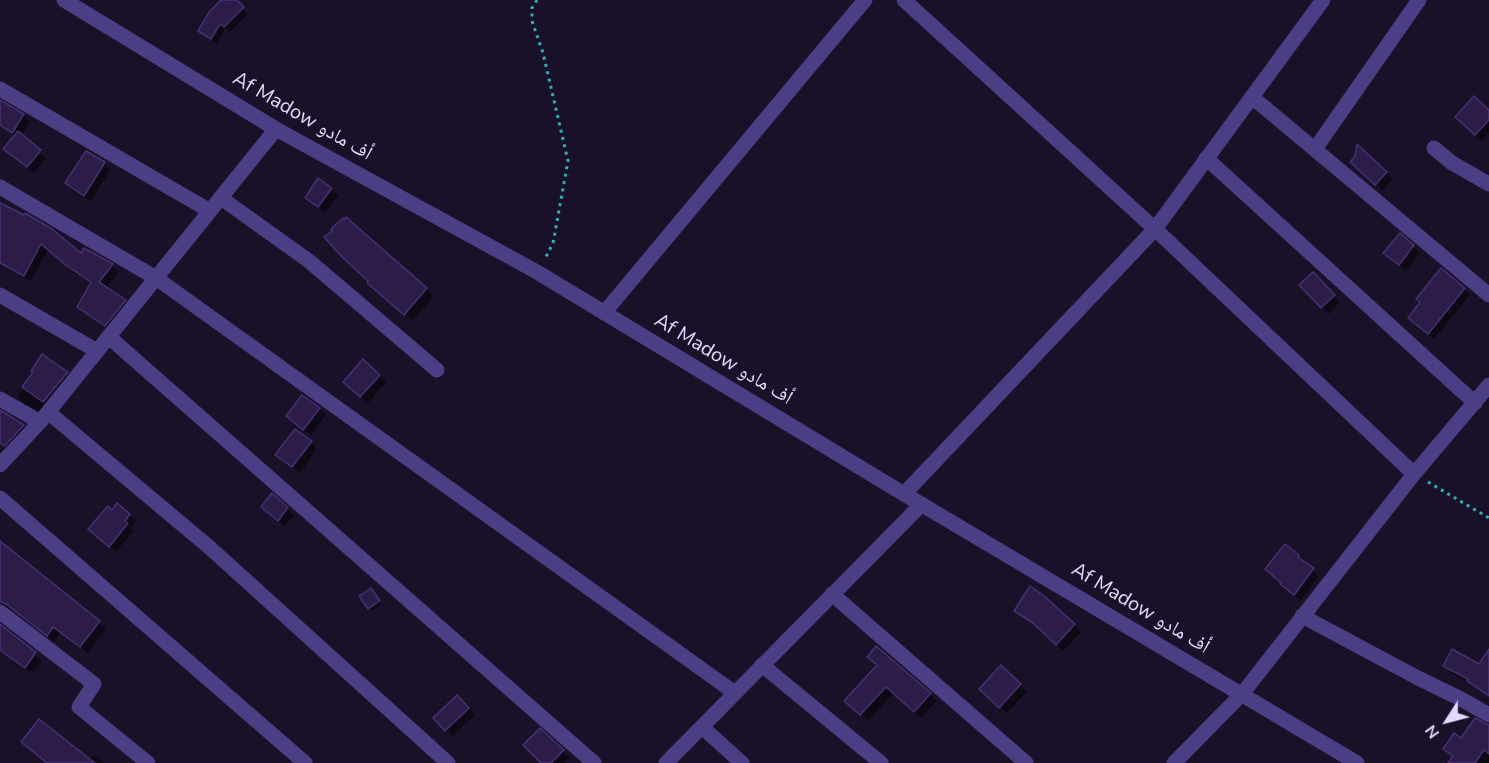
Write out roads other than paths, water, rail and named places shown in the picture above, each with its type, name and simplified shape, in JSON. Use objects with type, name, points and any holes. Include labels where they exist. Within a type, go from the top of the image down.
[{"type":"street","name":"Af Madow أف مادو","points":[[64,0],[276,129],[537,272],[904,494],[1357,763]]},
{"type":"street","points":[[604,313],[865,0]]},
{"type":"street","points":[[904,0],[1155,229],[1414,474]]},
{"type":"street","points":[[904,494],[1155,229],[1323,0]]},
{"type":"street","points":[[1315,149],[1419,0]]},
{"type":"street","points":[[0,89],[210,211]]},
{"type":"street","points":[[1252,97],[1489,295]]},
{"type":"street","points":[[0,465],[44,417],[276,129]]},
{"type":"street","points":[[1434,148],[1452,163],[1489,184]]},
{"type":"street","points":[[1206,159],[1475,403]]},
{"type":"street","points":[[0,187],[156,278],[735,693]]},
{"type":"street","points":[[221,198],[309,261],[437,370]]},
{"type":"street","points":[[0,295],[97,351]]},
{"type":"street","points":[[109,337],[594,763]]},
{"type":"street","points":[[1174,763],[1242,694],[1414,474],[1489,385]]},
{"type":"street","points":[[0,399],[44,417],[209,547],[448,763]]},
{"type":"street","points":[[0,498],[305,763]]},
{"type":"street","points":[[666,763],[922,504]]},
{"type":"street","points":[[832,594],[1026,763]]},
{"type":"street","points":[[0,612],[94,684],[79,707],[148,763]]},
{"type":"street","points":[[1302,616],[1489,715]]},
{"type":"street","points":[[762,665],[881,763]]},
{"type":"street","points":[[702,727],[742,763]]}]
